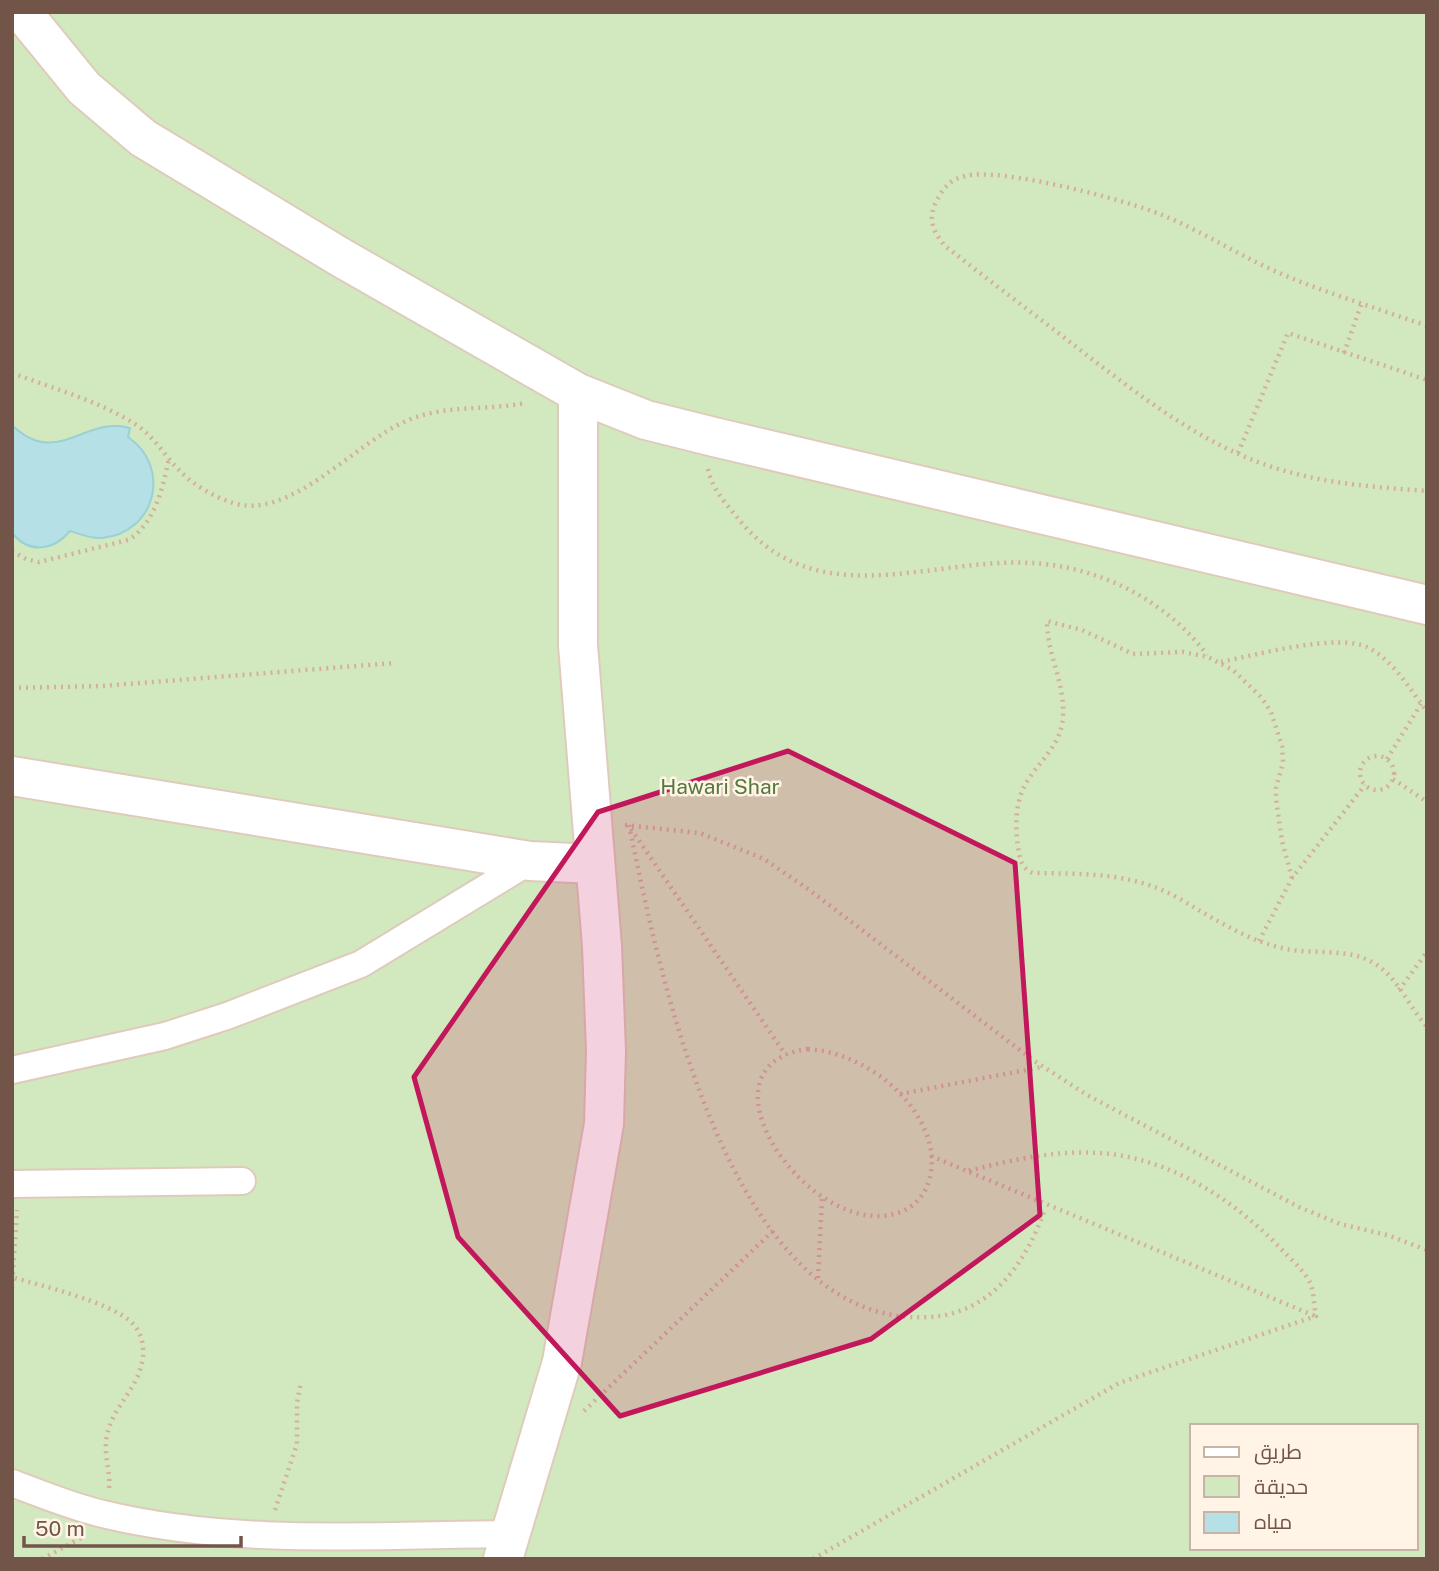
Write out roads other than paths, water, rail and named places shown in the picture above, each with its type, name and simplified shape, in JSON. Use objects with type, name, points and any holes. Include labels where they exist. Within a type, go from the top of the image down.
[{"type":"street","points":[[22,12],[84,88],[143,138],[340,257],[578,393],[646,420],[1427,606]]},
{"type":"street","points":[[12,1483],[102,1514],[265,1536],[506,1546],[562,1362],[604,1124],[604,1012],[596,864],[611,826],[578,645],[578,393]]},
{"type":"street","points":[[12,776],[530,861],[596,864]]},
{"type":"street","points":[[12,1070],[165,1036],[227,1016],[361,964],[530,861]]},
{"type":"street","points":[[13,1185],[242,1181]]},
{"type":"water","points":[[12,425],[28,437],[43,442],[57,442],[99,428],[130,428],[128,437],[142,450],[150,465],[152,497],[146,512],[135,524],[120,533],[102,538],[70,531],[49,546],[26,545],[12,533]]},
{"type":"park label","name":"Hawari Shar","points":[[720,786]]}]
